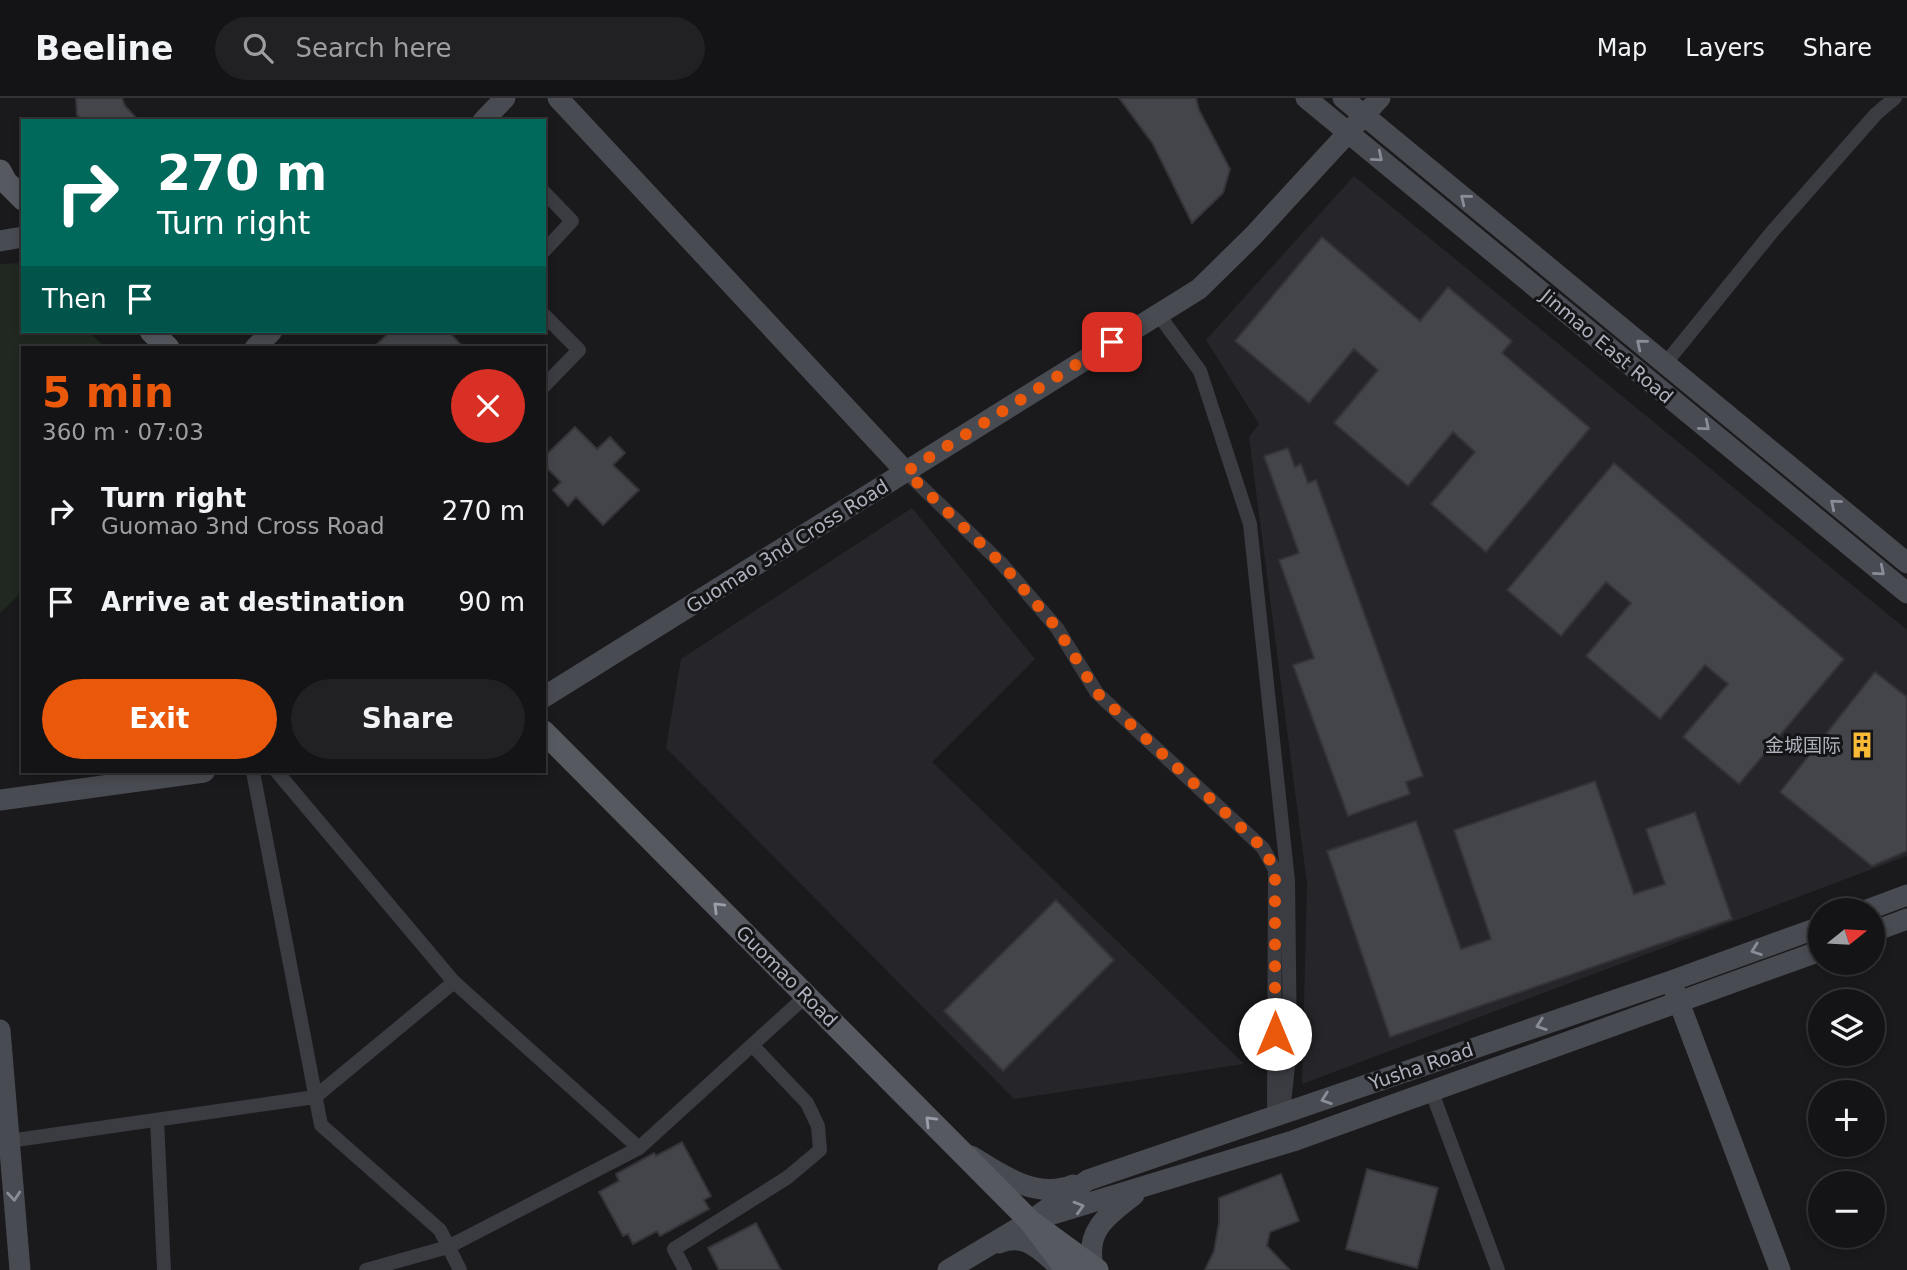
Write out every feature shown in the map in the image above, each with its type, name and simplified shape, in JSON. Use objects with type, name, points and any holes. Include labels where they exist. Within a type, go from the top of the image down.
[{"type":"main road","points":[[485,119],[505,98]]},
{"type":"main road","points":[[558,98],[906,472]]},
{"type":"main road","name":"Jinmao East Road","points":[[1306,98],[1907,593]]},
{"type":"main road","name":"Jinmao East Road","points":[[1343,98],[1907,563]]},
{"type":"main road","name":"Guomao 3nd Cross Road","points":[[546,696],[1199,289],[1253,236],[1380,98]]},
{"type":"main road","points":[[0,171],[6,182],[21,197]]},
{"type":"main road","points":[[0,241],[21,237]]},
{"type":"main road","points":[[153,333],[166,346]]},
{"type":"main road","points":[[257,346],[270,333]]},
{"type":"main road","name":"Guomao Road","points":[[546,734],[1030,1221],[1095,1268]]},
{"type":"main road","points":[[0,800],[197,773]]},
{"type":"main road","points":[[1885,903],[1907,895]]},
{"type":"main road","points":[[1885,927],[1907,919]]},
{"type":"main road","name":"Yusha Road","points":[[948,1270],[1030,1221],[1088,1180],[1671,981],[1808,931]]},
{"type":"main road","name":"Yusha Road","points":[[1030,1221],[1293,1141],[1808,955]]},
{"type":"main road","points":[[1671,981],[1780,1270]]},
{"type":"main road","points":[[0,1030],[20,1270]]},
{"type":"main road","points":[[956,1147],[1025,1186],[1043,1191],[1059,1191],[1088,1180]]},
{"type":"main road","points":[[1095,1268],[1091,1244],[1101,1223],[1145,1187]]},
{"type":"main road","name":"Guomao Road","points":[[1030,1221],[1065,1270]]},
{"type":"main road","points":[[988,1247],[1010,1239],[1025,1241],[1065,1270]]},
{"type":"street","points":[[1665,364],[1772,232],[1876,114],[1895,98]]},
{"type":"street","points":[[546,194],[572,221],[546,249]]},
{"type":"street","points":[[1158,314],[1200,371],[1250,524],[1289,881],[1290,1047],[1279,1115]]},
{"type":"street","points":[[546,317],[579,350],[546,384]]},
{"type":"street","points":[[906,472],[1002,564],[1057,628],[1097,693],[1263,848],[1275,870],[1279,1115]]},
{"type":"street","points":[[253,773],[321,1125],[440,1230],[460,1270]]},
{"type":"street","points":[[278,773],[454,982],[639,1148]]},
{"type":"street","points":[[9,1141],[315,1097],[454,982]]},
{"type":"street","points":[[366,1270],[448,1247],[639,1148],[806,996]]},
{"type":"street","points":[[685,1270],[674,1249],[788,1177],[820,1150],[818,1126],[807,1103],[752,1045]]},
{"type":"street","points":[[1434,1098],[1498,1270]]},
{"type":"street","points":[[156,1120],[164,1270]]},
{"type":"shaded area","points":[[1354,176],[1907,630],[1907,856],[1302,1084],[1307,884],[1249,437],[1259,424],[1206,340]]},
{"type":"shaded area","points":[[21,263],[21,333],[90,333],[104,346],[21,346],[21,593],[0,613],[0,264]]},
{"type":"shaded area","points":[[912,508],[1035,659],[932,762],[1244,1064],[1014,1099],[666,748],[681,659]]},
{"type":"building","points":[[76,98],[122,98],[125,106],[137,119],[81,119],[77,115]]},
{"type":"building","points":[[1119,98],[1196,98],[1199,110],[1230,169],[1223,193],[1192,223],[1153,144]]},
{"type":"building","points":[[1322,237],[1420,321],[1448,287],[1512,341],[1502,353],[1590,428],[1486,552],[1431,504],[1475,452],[1453,432],[1408,486],[1334,423],[1378,370],[1354,349],[1309,403],[1235,341]]},
{"type":"building","points":[[389,333],[450,333],[462,346],[375,346]]},
{"type":"building","points":[[575,427],[597,449],[610,437],[625,453],[613,465],[639,490],[603,525],[576,497],[568,506],[553,490],[561,482],[546,467],[546,455]]},
{"type":"building","points":[[1288,448],[1295,467],[1301,464],[1308,483],[1316,480],[1423,776],[1406,782],[1410,794],[1348,816],[1293,665],[1314,658],[1279,560],[1299,553],[1264,456]]},
{"type":"building","points":[[1614,463],[1844,659],[1739,784],[1683,737],[1728,684],[1705,665],[1660,719],[1586,656],[1631,603],[1606,582],[1561,636],[1507,590]]},
{"type":"building","name":"金城国际","points":[[1875,672],[1907,697],[1907,851],[1872,866],[1780,792]]},
{"type":"building","points":[[1595,781],[1634,894],[1665,884],[1646,829],[1695,812],[1732,919],[1390,1037],[1327,851],[1416,821],[1461,949],[1491,939],[1454,830]]},
{"type":"building","points":[[1056,900],[1114,960],[1003,1071],[944,1011]]},
{"type":"building","points":[[682,1142],[711,1196],[704,1200],[709,1209],[660,1236],[657,1231],[633,1244],[628,1234],[623,1236],[599,1192],[619,1181],[616,1174],[654,1153],[656,1156]]},
{"type":"building","points":[[1367,1169],[1438,1188],[1417,1268],[1346,1249]]},
{"type":"building","points":[[1281,1174],[1299,1221],[1270,1232],[1267,1246],[1290,1270],[1205,1270],[1214,1251],[1219,1223],[1219,1198]]},
{"type":"building","points":[[756,1223],[781,1270],[719,1270],[708,1248]]},
{"type":"place","name":"金城国际","points":[[1862,745]]},
{"type":"route","points":[[1112,342],[906,472],[1002,564],[1057,628],[1097,693],[1263,848],[1275,870],[1275,1034]]}]
